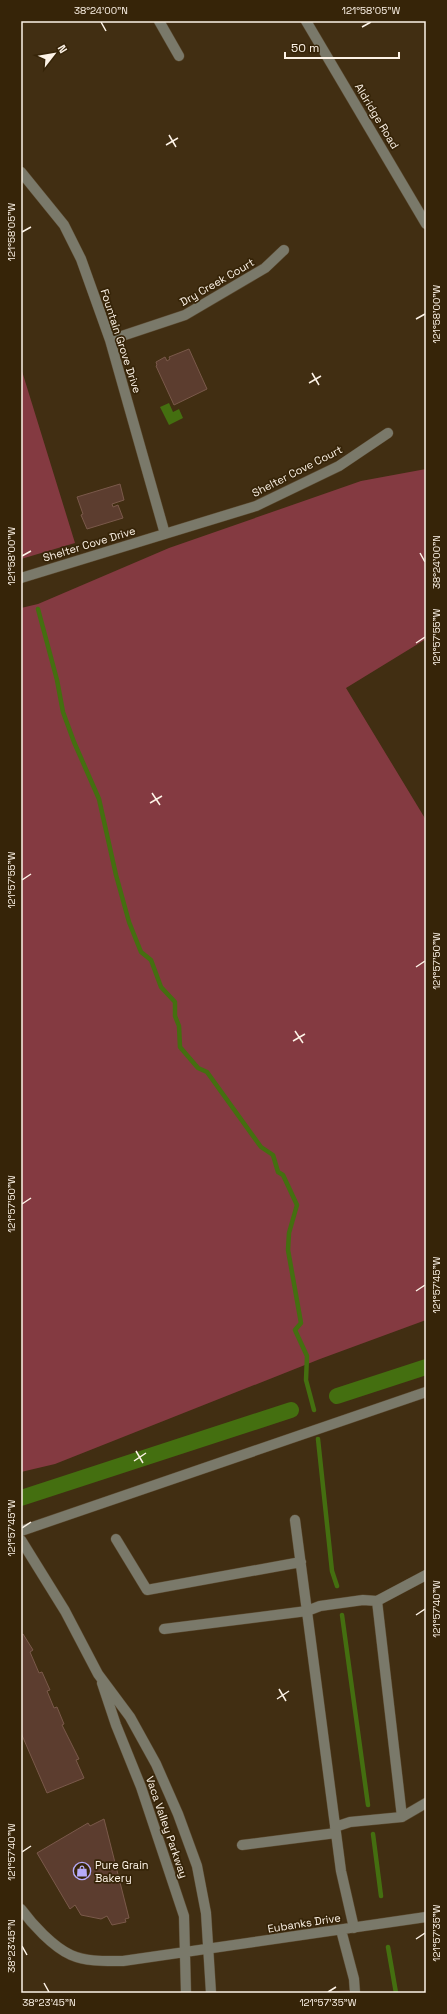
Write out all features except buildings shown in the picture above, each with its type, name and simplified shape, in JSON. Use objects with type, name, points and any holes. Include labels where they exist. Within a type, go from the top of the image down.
[{"type":"street","points":[[159,21],[179,56]]},
{"type":"street","name":"Aldridge Road","points":[[306,21],[426,224]]},
{"type":"street","name":"Fountain Grove Drive","points":[[21,172],[64,225],[81,259],[110,340],[165,534]]},
{"type":"street","name":"Dry Creek Court","points":[[110,340],[185,315],[265,268],[284,250]]},
{"type":"street","name":"Shelter Cove Court","points":[[165,534],[256,506],[281,495],[339,466],[388,433]]},
{"type":"street","name":"Shelter Cove Drive","points":[[21,578],[165,534]]},
{"type":"street","points":[[21,1531],[426,1392]]},
{"type":"street","points":[[295,1520],[341,1871],[354,1928]]},
{"type":"street","points":[[116,1539],[148,1590],[301,1562]]},
{"type":"street","name":"Vaca Valley Parkway","points":[[21,1540],[65,1611],[98,1674],[116,1725],[141,1787],[172,1876],[184,1916],[186,1993]]},
{"type":"street","points":[[164,1629],[307,1611],[320,1606],[363,1600],[377,1601],[426,1575]]},
{"type":"street","points":[[377,1601],[402,1817]]},
{"type":"street","name":"Vaca Valley Parkway","points":[[98,1674],[130,1717],[156,1764],[178,1814],[197,1866],[206,1913],[212,1993]]},
{"type":"street","points":[[242,1845],[336,1830],[350,1822],[402,1817],[426,1803]]},
{"type":"street","name":"Eubanks Drive","points":[[21,1909],[28,1919],[46,1937],[71,1955],[96,1961],[123,1961],[426,1917]]},
{"type":"street","points":[[341,1930],[354,1979],[355,1993]]},
{"type":"shaded area","points":[[21,368],[75,543],[21,559]]},
{"type":"shaded area","points":[[169,403],[173,412],[179,409],[183,418],[169,425],[160,407]]},
{"type":"shaded area","points":[[426,469],[426,639],[346,688],[426,820],[426,1320],[320,1359],[55,1464],[21,1472],[21,608],[38,604],[169,548],[361,481]]},
{"type":"waterway","points":[[38,609],[57,680],[63,712],[74,742],[99,799],[116,875],[129,922],[141,952],[151,960],[161,987],[175,1002],[175,1016],[179,1026],[180,1047],[198,1068],[207,1072],[261,1147],[273,1155],[278,1172],[283,1175],[297,1205],[289,1233],[288,1250],[301,1323],[295,1330],[307,1356],[306,1380],[314,1410]]},
{"type":"waterway","points":[[337,1396],[426,1367]]},
{"type":"waterway","points":[[21,1498],[291,1410]]},
{"type":"waterway","points":[[318,1439],[332,1571],[337,1586]]},
{"type":"waterway","points":[[342,1615],[368,1805]]},
{"type":"waterway","points":[[373,1834],[381,1896]]},
{"type":"waterway","points":[[388,1947],[396,1993]]},
{"type":"place","name":"Pure Grain Bakery","points":[[82,1871]]}]
